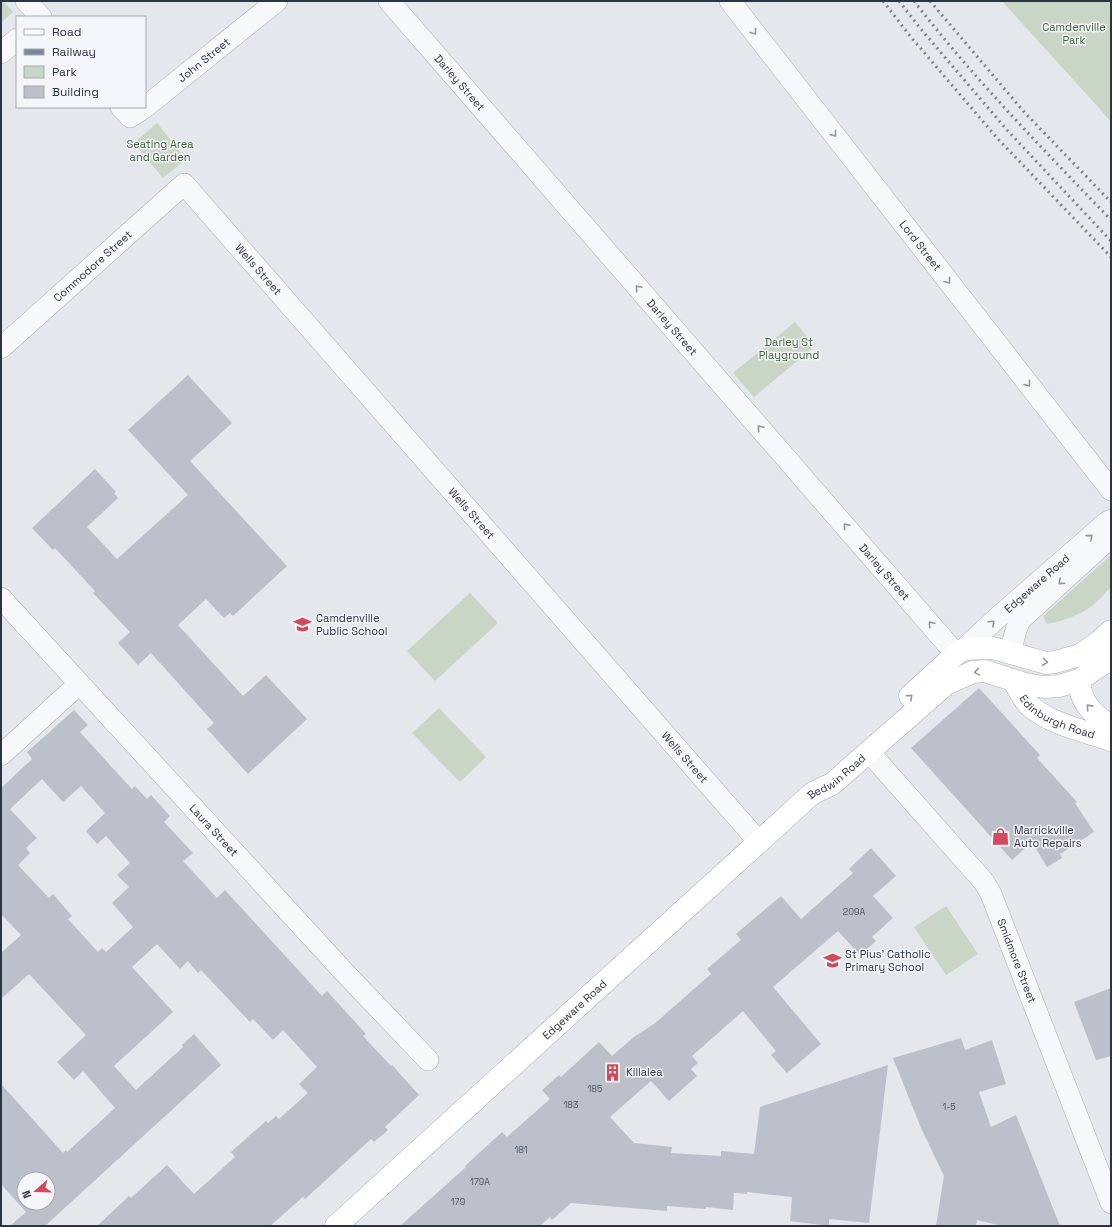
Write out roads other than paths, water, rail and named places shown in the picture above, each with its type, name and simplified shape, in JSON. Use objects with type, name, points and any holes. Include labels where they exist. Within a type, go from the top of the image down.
[{"type":"main road","points":[[960,652],[994,648],[1046,663],[1055,662],[1080,654],[1095,645],[1111,631]]},
{"type":"main road","name":"Bedwin Road","points":[[813,793],[824,776],[960,652]]},
{"type":"main road","name":"Bedwin Road","points":[[813,793],[832,784],[946,684],[973,672],[985,671],[1025,684],[1044,687],[1059,686],[1080,680],[1104,663],[1111,656]]},
{"type":"main road","name":"Edinburgh Road","points":[[1080,680],[1080,689],[1083,701],[1111,727]]},
{"type":"main road","name":"Edinburgh Road","points":[[1014,681],[1028,704],[1042,715],[1063,724],[1111,740]]},
{"type":"main road","name":"Edgeware Road","points":[[336,1226],[813,793]]},
{"type":"street","points":[[26,1],[39,16]]},
{"type":"street","name":"John Street","points":[[146,106],[277,1]]},
{"type":"street","name":"Darley Street","points":[[389,1],[960,652]]},
{"type":"street","name":"Lord Street","points":[[730,1],[1111,490]]},
{"type":"street","points":[[1,53],[16,40]]},
{"type":"street","name":"John Street","points":[[126,112],[144,108]]},
{"type":"street","name":"Commodore Street","points":[[1,348],[184,184]]},
{"type":"street","name":"Wells Street","points":[[184,184],[759,842]]},
{"type":"street","name":"Edgeware Road","points":[[960,652],[1111,520]]},
{"type":"street","name":"Edgeware Road","points":[[1010,653],[1020,620],[1111,537]]},
{"type":"street","name":"Laura Street","points":[[1,598],[344,972],[428,1060]]},
{"type":"street","name":"Edinburgh Road","points":[[1080,654],[1080,680]]},
{"type":"street","points":[[1,755],[79,684]]},
{"type":"street","name":"Smidmore Street","points":[[869,752],[984,882],[991,894],[1111,1203]]},
{"type":"railway","points":[[883,1],[910,36],[998,139],[1111,257]]},
{"type":"railway","points":[[899,1],[920,28],[1007,130],[1111,241]]},
{"type":"railway","points":[[914,1],[985,86],[1111,220]]},
{"type":"railway","points":[[930,1],[1025,113],[1111,202]]},
{"type":"place","name":"Camdenville Public School","points":[[303,624]]},
{"type":"place","name":"Marrickville Auto Repairs","points":[[1001,836]]},
{"type":"place","name":"St Pius' Catholic Primary School","points":[[832,960]]},
{"type":"place","name":"Killalea","points":[[613,1072]]},
{"type":"park label","name":"Camdenville Park","points":[[1074,33]]},
{"type":"park label","name":"Seating Area and Garden","points":[[160,150]]},
{"type":"park label","name":"Darley St Playground","points":[[789,348]]}]
